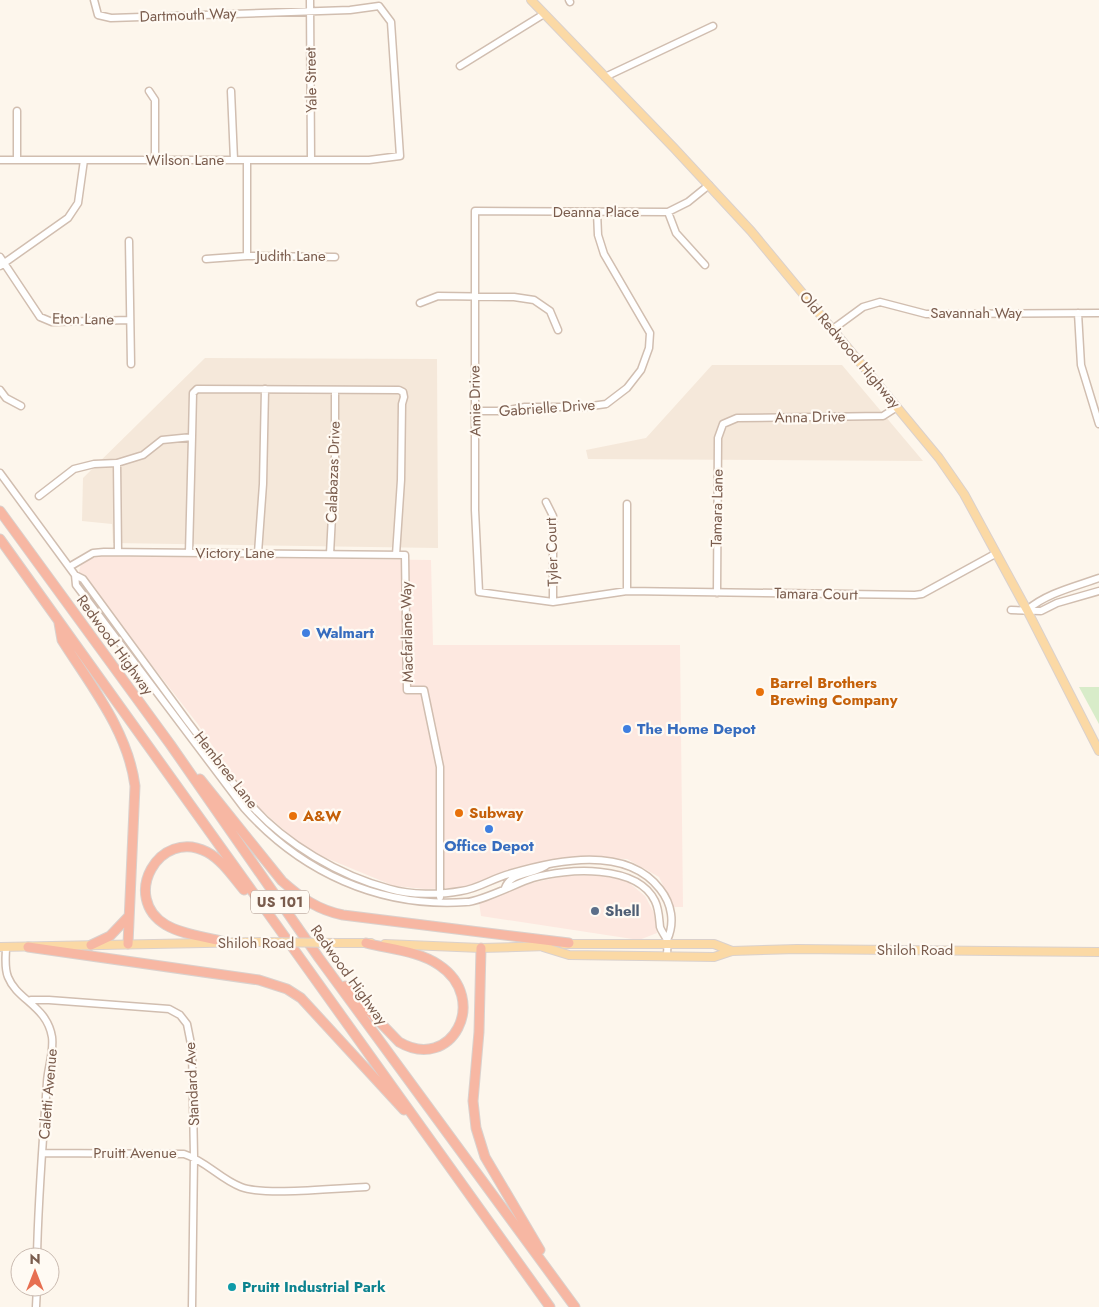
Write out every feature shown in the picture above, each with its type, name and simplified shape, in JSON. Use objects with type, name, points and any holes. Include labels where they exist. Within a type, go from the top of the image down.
[{"type":"highway","name":"Redwood Highway","points":[[0,511],[170,744],[319,958],[575,1307]]},
{"type":"highway","name":"Redwood Highway","points":[[0,539],[550,1307]]},
{"type":"highway","points":[[58,620],[62,640],[121,734],[133,768],[135,786],[128,944]]},
{"type":"highway","points":[[170,744],[220,802],[282,881],[312,905],[344,915],[569,943]]},
{"type":"highway","points":[[225,942],[167,926],[153,913],[146,898],[147,878],[154,862],[166,852],[187,847],[208,852],[274,923]]},
{"type":"highway","points":[[91,945],[110,936],[129,916]]},
{"type":"highway","points":[[319,958],[399,1042],[407,1047],[426,1049],[434,1048],[448,1040],[460,1026],[464,1010],[462,991],[450,975],[438,965],[423,957],[366,943]]},
{"type":"highway","points":[[28,946],[259,980],[287,989],[301,998],[432,1142]]},
{"type":"highway","points":[[481,948],[473,1100],[476,1128],[485,1156],[564,1291]]},
{"type":"main road","name":"Old Redwood Highway","points":[[531,0],[751,231],[896,406],[958,485],[1027,610],[1099,752]]},
{"type":"main road","name":"Shiloh Road","points":[[3,947],[262,942],[366,943],[481,948],[543,947],[569,943],[667,942],[714,944],[732,951]]},
{"type":"main road","name":"Shiloh Road","points":[[543,947],[570,954],[714,957],[732,951],[797,949],[1099,952]]},
{"type":"street","name":"Dartmouth Way","points":[[94,0],[98,15],[111,18],[350,10],[379,6],[390,22],[400,156],[369,160]]},
{"type":"street","name":"Yale Street","points":[[310,0],[311,160]]},
{"type":"street","points":[[460,66],[544,14]]},
{"type":"street","points":[[605,76],[713,26]]},
{"type":"street","points":[[231,91],[234,160]]},
{"type":"street","points":[[149,92],[154,100],[155,160]]},
{"type":"street","points":[[17,111],[17,160]]},
{"type":"street","name":"Wilson Lane","points":[[0,160],[369,160]]},
{"type":"street","points":[[2,265],[68,218],[78,204],[84,160]]},
{"type":"street","points":[[247,160],[247,256]]},
{"type":"street","name":"Deanna Place","points":[[475,211],[668,212],[688,202],[709,185]]},
{"type":"street","name":"Amie Drive","points":[[475,211],[475,510],[479,592]]},
{"type":"street","name":"Gabrielle Drive","points":[[475,411],[502,411],[525,407],[584,408],[606,404],[627,388],[641,370],[650,348],[650,333],[604,254],[598,235],[597,212]]},
{"type":"street","points":[[668,212],[676,233],[705,265]]},
{"type":"street","points":[[129,241],[131,364]]},
{"type":"street","name":"Judith Lane","points":[[206,259],[247,256],[335,257]]},
{"type":"street","name":"Eton Lane","points":[[0,257],[2,265],[40,317],[52,322],[130,320]]},
{"type":"street","points":[[420,303],[438,296],[514,296],[534,300],[550,311],[558,330]]},
{"type":"street","name":"Savannah Way","points":[[833,329],[863,308],[880,302],[926,314],[1099,313]]},
{"type":"street","points":[[1078,313],[1081,365],[1099,424]]},
{"type":"street","points":[[189,553],[193,393],[197,389],[394,390],[403,392],[396,555]]},
{"type":"street","points":[[258,553],[263,484],[265,389]]},
{"type":"street","points":[[0,390],[6,398],[21,406]]},
{"type":"street","name":"Calabazas Drive","points":[[330,554],[335,458],[335,390]]},
{"type":"street","name":"Anna Drive","points":[[723,424],[737,418],[883,416],[896,406]]},
{"type":"street","name":"Tamara Lane","points":[[717,593],[718,438],[723,424]]},
{"type":"street","points":[[38,496],[74,469],[94,464],[117,463],[143,455],[162,440],[192,437]]},
{"type":"street","points":[[117,463],[118,552]]},
{"type":"street","name":"Hembree Lane","points":[[0,473],[69,568],[75,575],[83,579],[251,805],[306,852],[366,882],[393,890],[440,894],[463,891],[507,874],[550,863],[585,860],[623,863],[650,876],[666,895],[673,920],[673,927],[667,942],[666,955]]},
{"type":"street","name":"Tyler Court","points":[[546,502],[552,516],[553,602]]},
{"type":"street","points":[[627,504],[627,591]]},
{"type":"street","name":"Victory Lane","points":[[69,568],[93,553],[118,552],[405,555]]},
{"type":"street","name":"Tamara Court","points":[[479,592],[553,602],[627,591],[915,595],[995,554]]},
{"type":"street","name":"Macfarlane Way","points":[[405,555],[407,690],[424,690],[440,767],[440,902]]},
{"type":"street","name":"Hembree Lane","points":[[75,575],[76,585],[98,615],[259,825],[301,860],[360,889],[400,899],[440,902],[468,902],[536,877],[577,871],[616,874],[640,883],[655,900],[660,927],[667,942]]},
{"type":"street","points":[[1027,610],[1036,602],[1099,578]]},
{"type":"street","points":[[1011,610],[1041,611],[1056,603],[1099,591]]},
{"type":"street","points":[[505,888],[507,881],[512,878],[541,870],[550,863]]},
{"type":"street","name":"Caletti Avenue","points":[[3,947],[8,977],[13,986],[30,1000],[48,1024],[52,1037],[47,1080],[44,1153],[38,1196],[37,1247]]},
{"type":"street","name":"Standard Ave","points":[[30,1000],[169,1009],[180,1015],[187,1024],[192,1049],[194,1157],[192,1307]]},
{"type":"street","name":"Pruitt Avenue","points":[[44,1153],[172,1153],[194,1157],[230,1182],[250,1190],[366,1187]]},
{"type":"shaded area","points":[[205,358],[437,359],[438,548],[113,543],[112,524],[82,521],[83,478]]},
{"type":"shaded area","points":[[712,365],[842,365],[923,461],[588,459],[586,450],[646,438]]},
{"type":"shaded area","points":[[98,556],[431,560],[433,645],[680,645],[683,907],[673,907],[659,877],[627,859],[567,857],[517,867],[461,888],[425,889],[394,886],[319,855],[294,839],[248,798],[197,723],[79,572],[81,563]]},
{"type":"shaded area","points":[[597,875],[627,881],[645,896],[654,913],[657,933],[639,940],[481,916],[479,902],[522,885],[564,876]]},
{"type":"green space","points":[[1079,687],[1099,687],[1099,724]]},
{"type":"place","name":"Walmart","points":[[306,633]]},
{"type":"place","name":"Barrel Brothers Brewing Company","points":[[760,692]]},
{"type":"place","name":"The Home Depot","points":[[627,729]]},
{"type":"place","name":"Subway","points":[[459,813]]},
{"type":"place","name":"A&W","points":[[293,816]]},
{"type":"place","name":"Office Depot","points":[[489,829]]},
{"type":"place","name":"Shell","points":[[595,911]]},
{"type":"place","name":"Pruitt Industrial Park","points":[[232,1287]]}]
